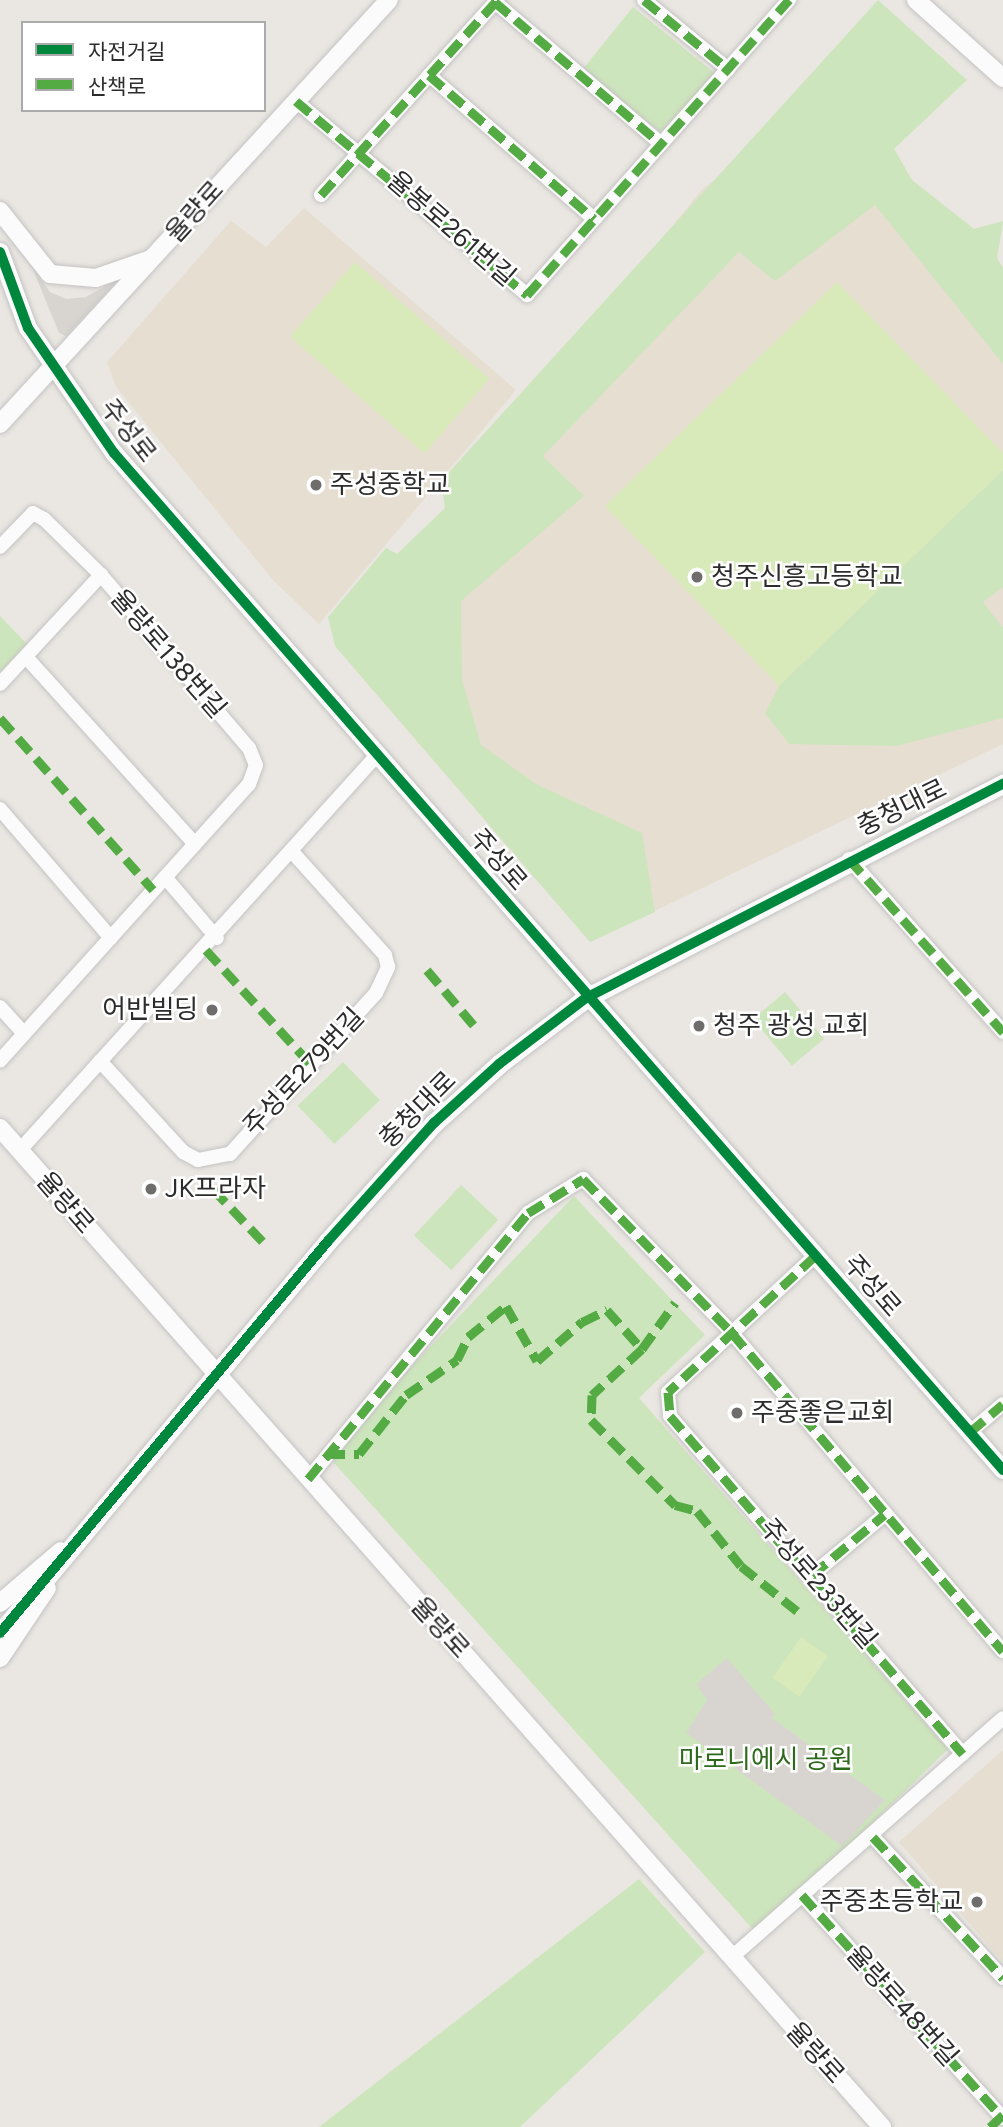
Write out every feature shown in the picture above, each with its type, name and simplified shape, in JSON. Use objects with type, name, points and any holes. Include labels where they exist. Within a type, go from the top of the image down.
[{"type":"main road","name":"충청대로","points":[[0,1633],[215,1375],[434,1123],[586,998],[849,859],[1003,784]]},
{"type":"street","name":"율량로","points":[[0,424],[389,0]]},
{"type":"street","points":[[645,0],[728,69]]},
{"type":"street","name":"율봉로261번길","points":[[296,101],[362,150],[527,295],[789,0]]},
{"type":"street","points":[[916,0],[1003,78]]},
{"type":"street","points":[[321,195],[496,1],[661,144]]},
{"type":"street","points":[[429,75],[594,219]]},
{"type":"street","points":[[0,211],[50,274],[96,278],[154,258]]},
{"type":"street","name":"주성로","points":[[0,252],[28,328],[52,369],[114,453],[586,998],[1003,1470]]},
{"type":"street","name":"율량로138번길","points":[[0,547],[33,513],[101,575],[249,748],[256,765],[249,784],[0,1060]]},
{"type":"street","points":[[0,684],[101,575]]},
{"type":"street","points":[[26,657],[195,844]]},
{"type":"street","points":[[19,1150],[294,854],[377,755]]},
{"type":"street","points":[[0,809],[111,938]]},
{"type":"street","name":"주성로279번길","points":[[100,1061],[183,1152],[198,1160],[230,1154],[376,993],[388,967],[386,955],[294,854]]},
{"type":"street","points":[[849,859],[1003,1032]]},
{"type":"street","points":[[165,877],[217,938]]},
{"type":"street","points":[[0,1007],[24,1034]]},
{"type":"street","name":"율량로","points":[[0,1128],[215,1375],[882,2127]]},
{"type":"street","points":[[308,1479],[528,1213],[566,1184],[583,1179],[598,1190],[732,1333],[884,1515],[1003,1651]]},
{"type":"street","points":[[732,1333],[815,1256]]},
{"type":"street","name":"주성로233번길","points":[[732,1333],[668,1392],[670,1416],[812,1575],[963,1754]]},
{"type":"street","points":[[970,1432],[1003,1404]]},
{"type":"street","points":[[812,1575],[884,1515]]},
{"type":"street","points":[[0,1603],[88,1528]]},
{"type":"street","points":[[0,1658],[88,1528]]},
{"type":"street","points":[[732,1957],[873,1836],[1003,1718]]},
{"type":"street","points":[[873,1836],[1003,1978]]},
{"type":"street","name":"율량로48번길","points":[[802,1895],[1002,2116],[990,2127]]},
{"type":"shaded area","name":"청주신흥고등학교","points":[[894,149],[912,180],[974,229],[1003,221],[997,258],[1003,268],[1003,744],[590,942],[335,646],[703,188],[718,178]]},
{"type":"shaded area","name":"주성중학교","points":[[304,208],[516,390],[319,624],[272,579],[116,387],[107,362],[231,221],[266,247]]},
{"type":"shaded area","points":[[32,267],[50,292],[66,299],[86,297],[120,278],[66,336],[59,333]]},
{"type":"shaded area","points":[[727,1658],[775,1714],[772,1718],[885,1800],[842,1846],[686,1733],[707,1700],[696,1684]]},
{"type":"shaded area","name":"주중초등학교","points":[[1003,1750],[1003,1962],[899,1842]]},
{"type":"green space","points":[[878,0],[967,80],[894,149],[912,180],[974,229],[1003,221],[997,258],[1003,268],[1003,364],[875,205],[775,281],[739,252],[543,456],[584,496],[461,601],[462,680],[481,745],[538,785],[642,833],[655,912],[590,942],[335,646],[328,617],[386,548],[397,554],[445,508],[441,481]]},
{"type":"green space","points":[[633,7],[715,73],[664,135],[583,69]]},
{"type":"green space","points":[[355,262],[489,379],[424,453],[290,337]]},
{"type":"green space","points":[[837,282],[1003,453],[1003,470],[779,686],[605,506]]},
{"type":"green space","points":[[1003,470],[1003,587],[983,602],[1003,628],[1003,718],[896,746],[789,744],[765,713],[779,686]]},
{"type":"green space","points":[[0,616],[27,644],[0,672]]},
{"type":"green space","points":[[785,992],[824,1039],[792,1066],[753,1019]]},
{"type":"green space","points":[[343,1062],[380,1100],[334,1144],[298,1106]]},
{"type":"green space","points":[[461,1185],[498,1220],[451,1270],[414,1235]]},
{"type":"green space","name":"마로니에시 공원","points":[[574,1196],[705,1335],[639,1398],[948,1749],[758,1935],[327,1455]]},
{"type":"green space","points":[[801,1637],[828,1656],[799,1697],[772,1678]]},
{"type":"green space","points":[[639,1879],[705,1952],[520,2127],[319,2127]]},
{"type":"marked path","points":[[321,195],[497,0]]},
{"type":"marked path","points":[[644,0],[728,69]]},
{"type":"marked path","points":[[296,101],[527,295],[789,0]]},
{"type":"marked path","points":[[495,2],[661,144]]},
{"type":"marked path","points":[[429,75],[594,219]]},
{"type":"marked path","points":[[0,718],[153,890]]},
{"type":"marked path","points":[[849,859],[1003,1032]]},
{"type":"marked path","points":[[206,950],[311,1064]]},
{"type":"marked path","points":[[427,970],[477,1029]]},
{"type":"marked path","points":[[308,1479],[528,1213],[583,1179],[732,1333],[1003,1651]]},
{"type":"marked path","points":[[213,1189],[268,1247]]},
{"type":"marked path","points":[[815,1256],[668,1392],[670,1416],[963,1754]]},
{"type":"marked path","points":[[642,1349],[675,1303]]},
{"type":"marked path","points":[[327,1454],[359,1454],[406,1395],[457,1360],[468,1337],[506,1306],[537,1361],[582,1322],[607,1310],[642,1349],[592,1395],[591,1420],[675,1505],[697,1511],[741,1566],[797,1611]]},
{"type":"marked path","points":[[970,1432],[1003,1404]]},
{"type":"marked path","points":[[812,1575],[884,1515]]},
{"type":"marked path","points":[[873,1837],[1003,1978]]},
{"type":"marked path","points":[[802,1895],[1003,2118]]},
{"type":"marked path","points":[[990,2127],[1003,2115]]},
{"type":"cycle path","points":[[0,252],[28,328],[114,453],[1003,1470]]},
{"type":"cycle path","points":[[0,1633],[328,1241],[434,1123],[499,1064],[586,998],[1003,784]]},
{"type":"place","name":"주성중학교","points":[[316,485]]},
{"type":"place","name":"청주신흥고등학교","points":[[697,577]]},
{"type":"place","name":"어반빌딩","points":[[212,1010]]},
{"type":"place","name":"청주 광성 교회","points":[[699,1026]]},
{"type":"place","name":"JK프라자","points":[[151,1189]]},
{"type":"place","name":"주중좋은교회","points":[[737,1413]]},
{"type":"place","name":"주중초등학교","points":[[977,1902]]}]
